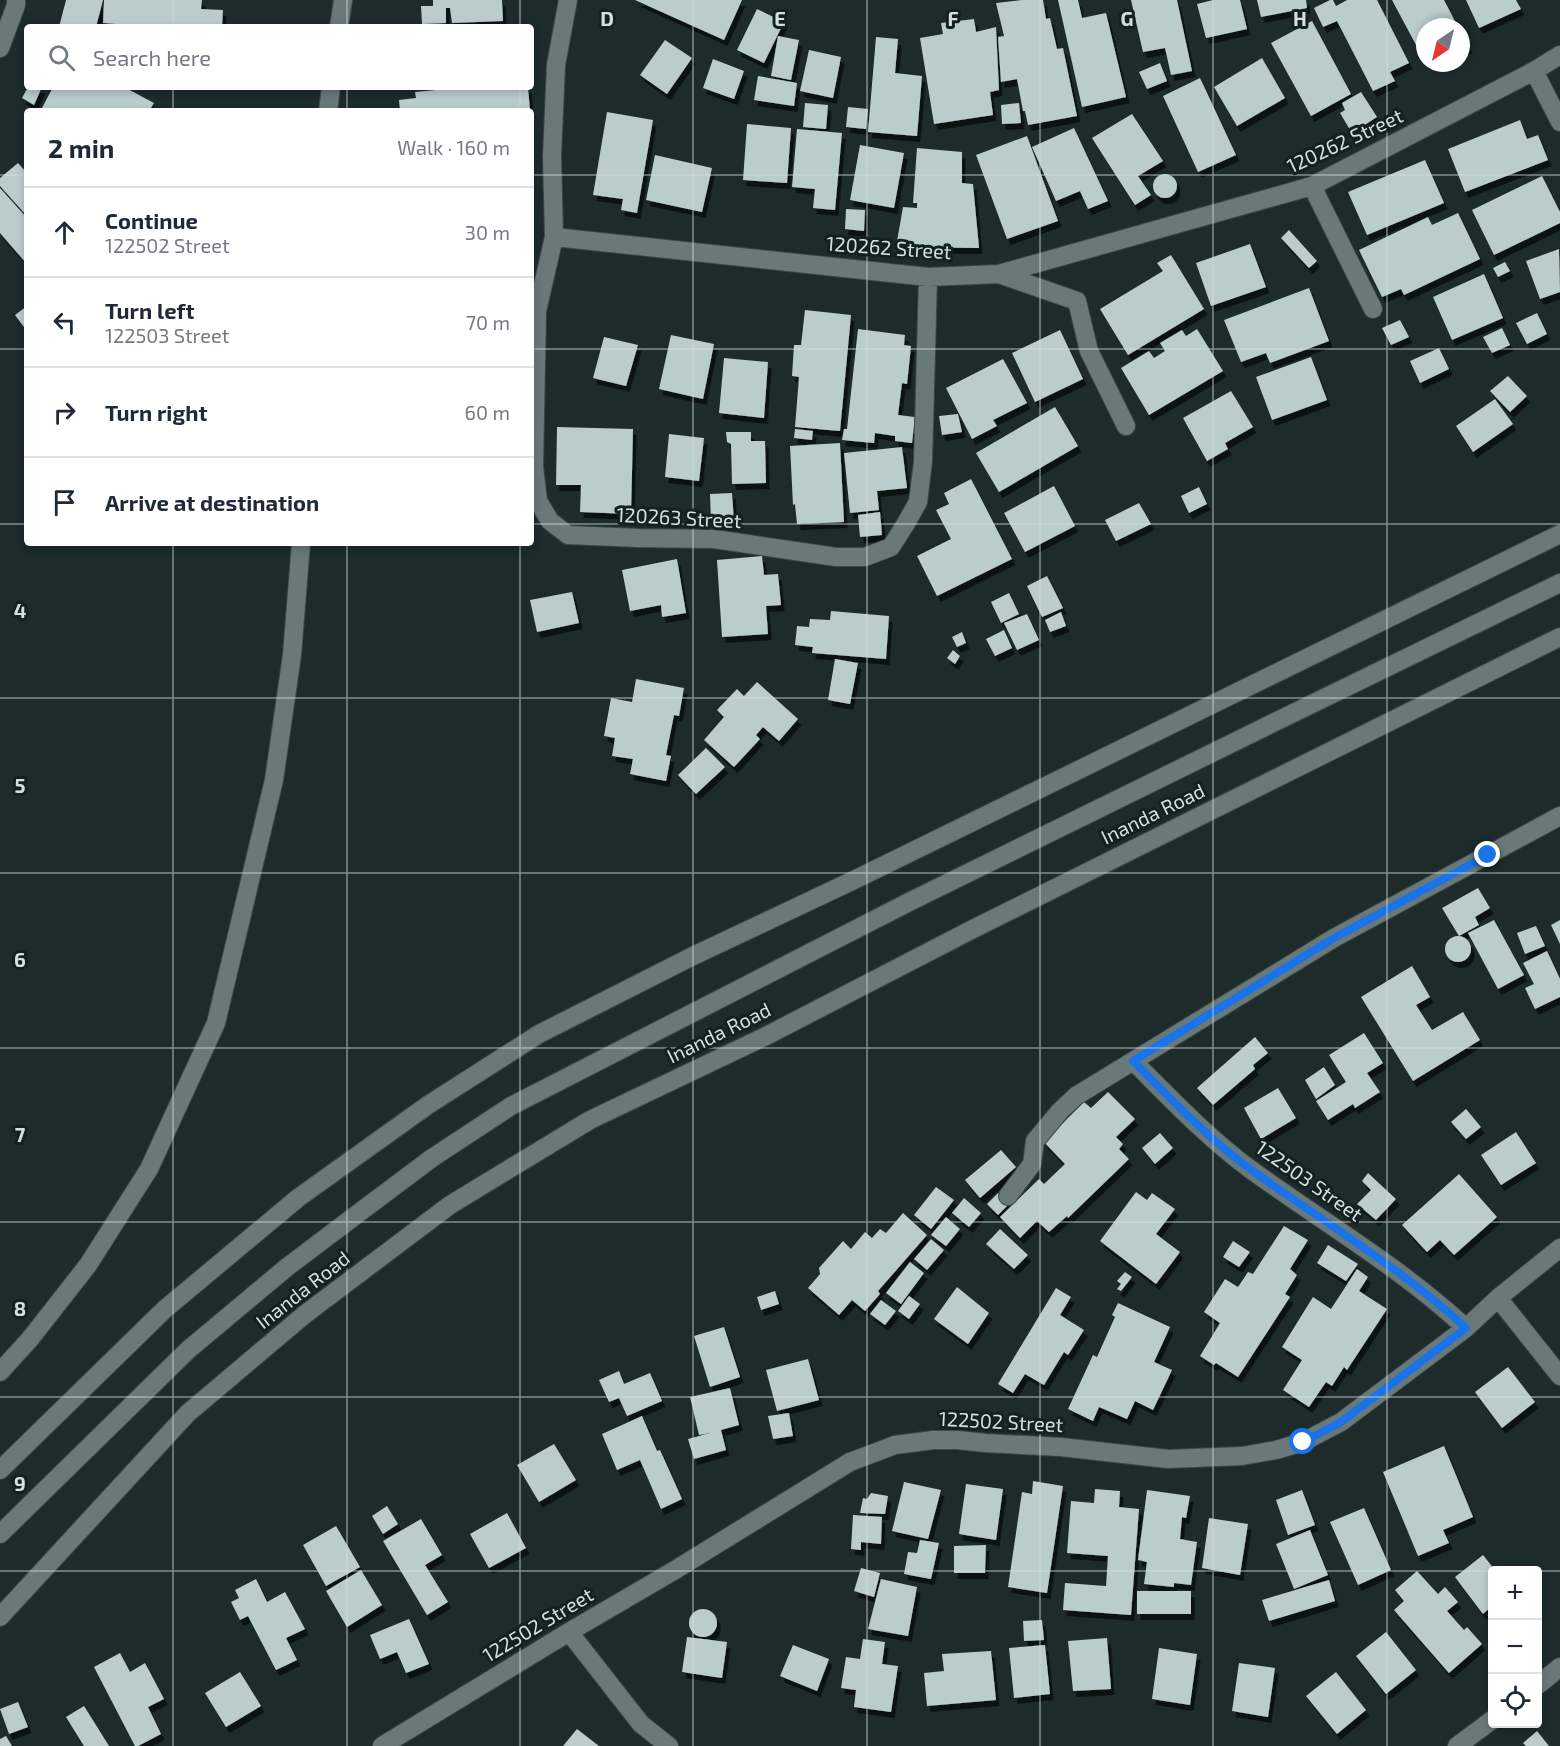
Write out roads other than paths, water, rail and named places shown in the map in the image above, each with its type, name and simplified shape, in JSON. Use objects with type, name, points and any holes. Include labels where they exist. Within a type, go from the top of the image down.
[{"type":"street","points":[[0,48],[16,0]]},
{"type":"street","points":[[339,24],[343,0]]},
{"type":"street","points":[[554,237],[552,156],[556,65],[568,0]]},
{"type":"street","name":"120262 Street","points":[[554,237],[928,277],[999,274],[1312,186],[1534,72],[1560,55]]},
{"type":"street","points":[[1534,72],[1560,123]]},
{"type":"street","points":[[328,108],[331,90]]},
{"type":"street","points":[[1312,186],[1373,309]]},
{"type":"street","name":"120263 Street","points":[[554,237],[537,311],[534,467],[538,501],[550,521],[568,535],[714,539],[836,556],[865,557],[891,547],[918,502],[923,462],[928,277]]},
{"type":"street","points":[[999,274],[1077,301],[1089,351],[1125,426]]},
{"type":"street","points":[[0,1470],[165,1309],[298,1198],[428,1105],[539,1034],[693,956],[854,880],[1560,534]]},
{"type":"street","points":[[0,1372],[30,1339],[88,1265],[149,1169],[216,1023],[274,780],[292,655],[301,546]]},
{"type":"street","points":[[0,1534],[188,1350],[286,1268],[369,1205],[432,1158],[511,1106],[909,902],[1560,583]]},
{"type":"street","name":"Inanda Road","points":[[0,1617],[188,1413],[304,1315],[450,1205],[590,1120],[766,1036],[984,923],[1560,637]]},
{"type":"street","points":[[1008,1196],[1032,1164],[1035,1141],[1076,1096],[1334,938],[1560,816]]},
{"type":"street","name":"122503 Street","points":[[1133,1061],[1204,1130],[1249,1168],[1410,1280],[1466,1328]]},
{"type":"street","name":"122502 Street","points":[[382,1746],[850,1462],[896,1445],[933,1440],[1060,1447],[1168,1459],[1242,1456],[1303,1442],[1341,1422],[1466,1328],[1498,1298],[1560,1248]]},
{"type":"street","points":[[1498,1298],[1560,1376]]},
{"type":"street","points":[[569,1632],[641,1724],[669,1746]]},
{"type":"street","points":[[1542,1681],[1560,1667]]},
{"type":"street","points":[[1457,1746],[1488,1723]]}]
